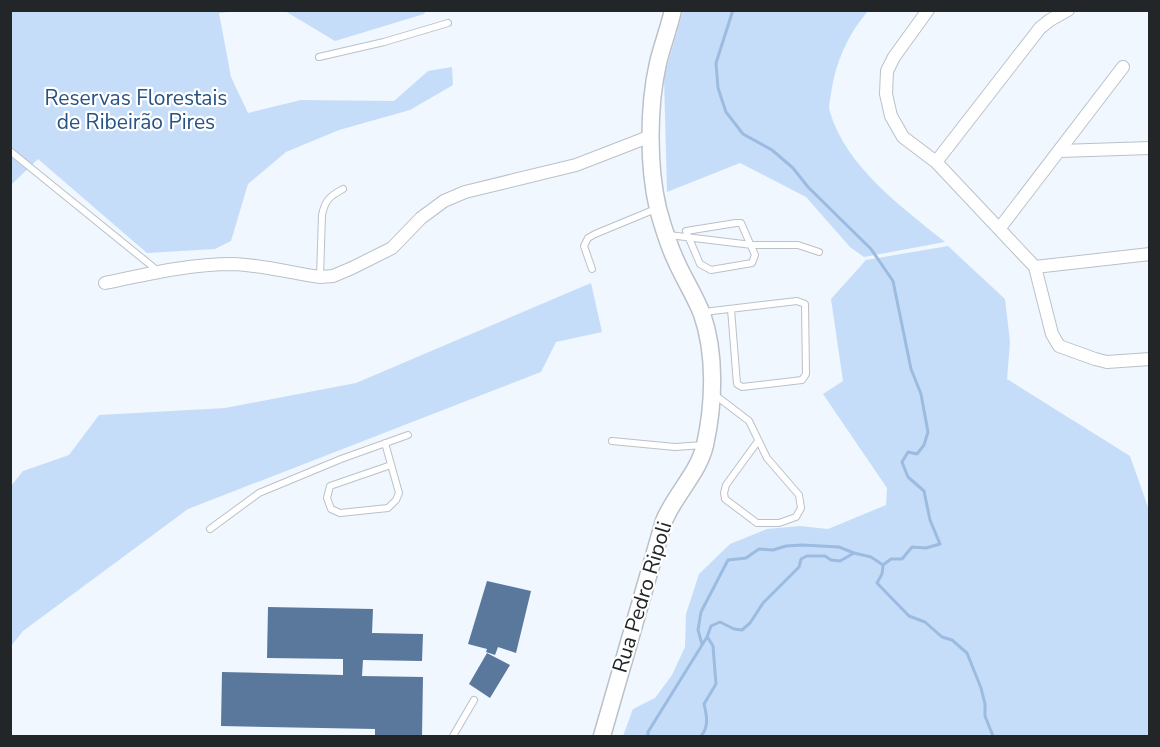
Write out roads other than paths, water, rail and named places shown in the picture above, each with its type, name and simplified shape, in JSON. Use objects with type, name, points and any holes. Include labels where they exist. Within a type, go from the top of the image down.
[{"type":"street","name":"Rua Pedro Ripoli","points":[[602,736],[664,521],[668,510],[699,464],[705,445],[711,393],[711,355],[702,313],[665,234],[654,186],[651,136],[658,64],[673,10]]},
{"type":"street","points":[[928,10],[894,57],[887,71],[885,84],[891,116],[903,137],[936,162],[1035,267],[1052,334],[1059,346],[1095,360],[1107,362],[1149,359]]},
{"type":"street","points":[[936,162],[1040,28],[1068,10]]},
{"type":"street","points":[[999,229],[1123,67]]},
{"type":"street","points":[[105,283],[158,271],[236,264],[320,277],[333,276],[392,248],[421,218],[444,201],[465,192],[576,165],[651,136]]},
{"type":"street","points":[[1059,151],[1149,148]]},
{"type":"street","points":[[1035,267],[1149,255]]},
{"type":"lane","points":[[319,57],[384,42],[448,23]]},
{"type":"lane","points":[[10,151],[158,271]]},
{"type":"lane","points":[[320,277],[324,207],[327,198],[343,189]]},
{"type":"lane","points":[[592,269],[584,246],[588,238],[658,208]]},
{"type":"lane","points":[[741,224],[755,255],[752,263],[711,270],[700,264],[688,239],[686,231],[741,224]]},
{"type":"lane","points":[[665,234],[688,239],[752,245],[798,245],[819,252]]},
{"type":"lane","points":[[702,313],[731,309],[797,301],[805,303],[806,374],[802,380],[742,387],[737,384],[731,309]]},
{"type":"lane","points":[[711,393],[749,421],[754,428],[767,458],[799,495],[801,508],[796,517],[779,523],[757,523],[725,499],[726,485],[758,441]]},
{"type":"lane","points":[[210,529],[259,493],[341,459],[408,435]]},
{"type":"lane","points":[[612,441],[675,447],[705,445]]},
{"type":"lane","points":[[386,443],[399,493],[396,500],[388,508],[340,513],[331,508],[327,498],[330,486],[391,465]]},
{"type":"lane","points":[[453,736],[474,700]]},
{"type":"waterway","points":[[648,736],[648,732],[707,637],[711,626],[720,622],[742,630],[750,623],[763,603],[799,567],[801,559],[807,556],[825,556],[831,560],[840,561],[854,553],[871,557],[883,565],[891,559],[902,559],[912,547],[926,548],[940,544],[930,520],[924,491],[908,477],[902,462],[908,452],[917,454],[924,445],[928,432],[921,394],[911,369],[893,281],[871,249],[808,187],[793,168],[772,150],[743,134],[726,112],[718,88],[716,63],[733,10]]},
{"type":"waterway","points":[[702,644],[698,630],[701,612],[728,560],[746,558],[759,549],[773,550],[802,545],[839,547],[854,553]]},
{"type":"waterway","points":[[883,566],[877,583],[909,616],[925,622],[942,637],[952,640],[967,653],[981,688],[985,716],[993,736]]},
{"type":"waterway","points":[[701,736],[706,725],[704,704],[716,684],[713,646],[708,638]]},
{"type":"park label","name":"Reservas Florestais de Ribeirão Pires","points":[[136,110]]}]
